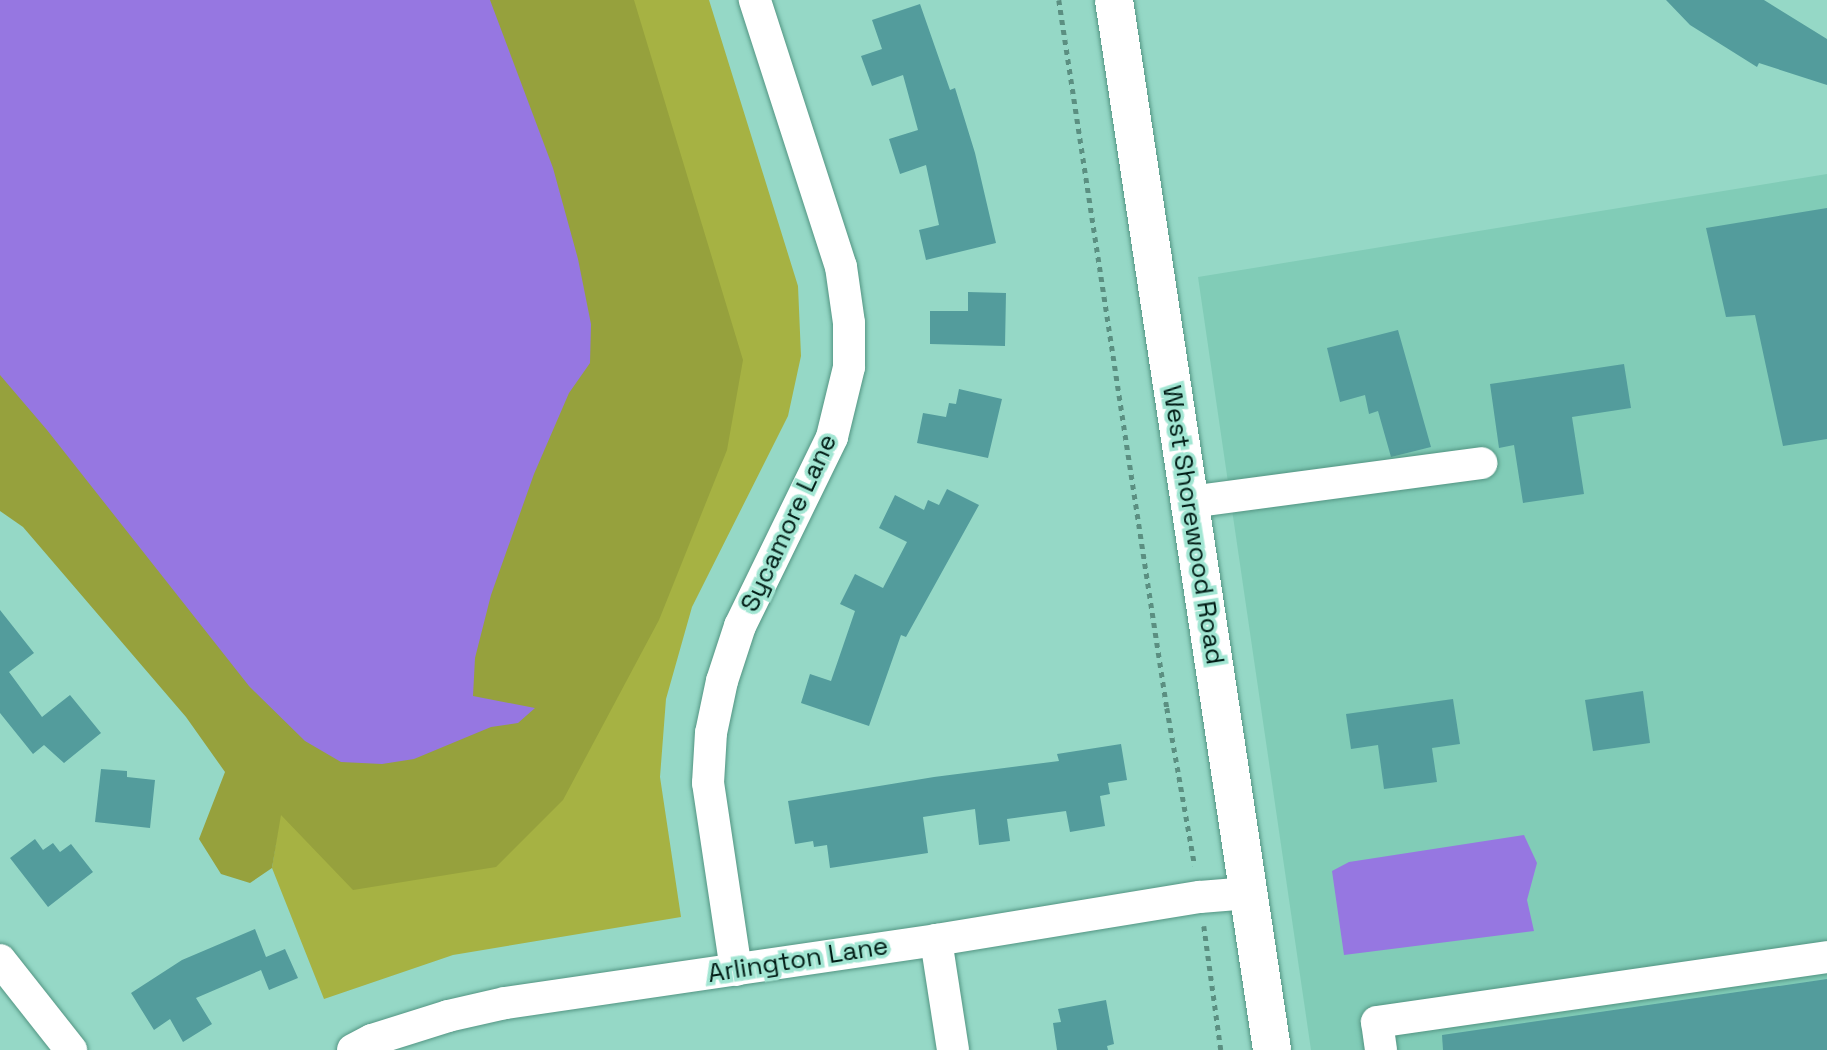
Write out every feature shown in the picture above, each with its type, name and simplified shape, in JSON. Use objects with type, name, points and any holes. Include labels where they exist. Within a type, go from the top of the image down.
[{"type":"main road","name":"West Shorewood Road","points":[[1114,0],[1272,1050]]},
{"type":"street","name":"Sycamore Lane","points":[[736,970],[708,783],[711,733],[722,681],[740,626],[832,437],[849,366],[849,323],[841,267],[755,0]]},
{"type":"street","points":[[1190,502],[1481,463]]},
{"type":"street","name":"Arlington Lane","points":[[353,1050],[372,1040],[448,1016],[505,1003],[936,940],[1200,897],[1248,892]]},
{"type":"street","points":[[936,940],[953,1050]]},
{"type":"street","points":[[1381,1050],[1377,1022],[1827,957]]},
{"type":"street","points":[[0,960],[71,1050]]},
{"type":"path","points":[[1059,0],[1167,708],[1200,897],[1221,1050]]},
{"type":"shaded area","points":[[0,0],[490,0],[553,168],[578,259],[591,324],[590,363],[569,393],[534,474],[491,595],[475,658],[473,696],[535,708],[518,723],[491,727],[414,759],[382,764],[341,762],[305,741],[249,686],[47,430],[0,375]]},
{"type":"shaded area","points":[[1827,174],[1827,1050],[1311,1050],[1198,277]]},
{"type":"shaded area","points":[[1524,835],[1537,863],[1527,900],[1534,931],[1344,955],[1332,871],[1349,862]]},
{"type":"green space","points":[[0,0],[634,0],[743,360],[727,450],[659,620],[563,800],[496,867],[353,890],[281,815],[272,868],[250,883],[221,874],[199,839],[225,772],[186,717],[23,527],[0,511]]},
{"type":"green space","points":[[491,0],[709,0],[798,286],[801,356],[788,416],[692,607],[666,699],[660,777],[681,917],[453,955],[324,999],[272,868],[280,814]]},
{"type":"building","points":[[1666,0],[1764,0],[1827,39],[1827,85],[1759,63],[1757,67],[1690,25]]},
{"type":"building","points":[[920,4],[950,90],[955,88],[975,153],[996,243],[926,260],[919,230],[939,225],[926,165],[900,174],[889,139],[918,130],[903,75],[872,86],[861,56],[882,49],[872,20]]},
{"type":"building","points":[[1827,208],[1827,439],[1783,446],[1755,315],[1726,317],[1706,228]]},
{"type":"building","points":[[968,292],[1006,293],[1005,346],[930,344],[930,311],[968,311]]},
{"type":"building","points":[[1398,330],[1431,447],[1391,457],[1378,411],[1369,414],[1365,395],[1340,402],[1327,348]]},
{"type":"building","points":[[1624,364],[1631,408],[1572,417],[1584,494],[1523,503],[1514,445],[1499,448],[1490,384]]},
{"type":"building","points":[[959,389],[1002,399],[988,458],[917,443],[923,413],[946,417],[949,403],[956,404]]},
{"type":"building","points":[[947,489],[979,505],[906,637],[901,635],[869,726],[801,703],[810,674],[831,681],[855,611],[840,604],[855,574],[883,588],[907,542],[879,528],[895,495],[924,510],[928,500],[939,505]]},
{"type":"building","points":[[0,610],[34,653],[9,672],[42,717],[70,695],[101,733],[64,763],[44,745],[33,754],[0,713]]},
{"type":"building","points":[[1643,691],[1650,743],[1593,751],[1585,700]]},
{"type":"building","points":[[1453,699],[1460,744],[1432,748],[1437,782],[1384,789],[1378,745],[1351,749],[1346,714]]},
{"type":"building","points":[[1121,744],[1127,780],[1108,783],[1110,794],[1100,796],[1105,826],[1070,832],[1066,811],[1007,819],[1010,841],[979,845],[975,809],[923,817],[928,853],[830,868],[827,845],[814,847],[813,841],[795,844],[788,801],[934,777],[1059,761],[1057,754]]},
{"type":"building","points":[[101,769],[127,771],[127,777],[155,780],[150,828],[95,822]]},
{"type":"building","points":[[35,839],[43,850],[53,843],[60,852],[71,844],[93,872],[48,907],[10,858]]},
{"type":"building","points":[[255,929],[266,957],[285,949],[298,978],[269,990],[261,970],[196,998],[212,1024],[183,1042],[170,1019],[154,1030],[131,993],[182,960]]},
{"type":"building","points":[[1827,979],[1827,1050],[1443,1050],[1442,1035]]},
{"type":"building","points":[[1106,1000],[1114,1044],[1107,1046],[1108,1050],[1057,1050],[1053,1023],[1061,1022],[1058,1009]]}]
